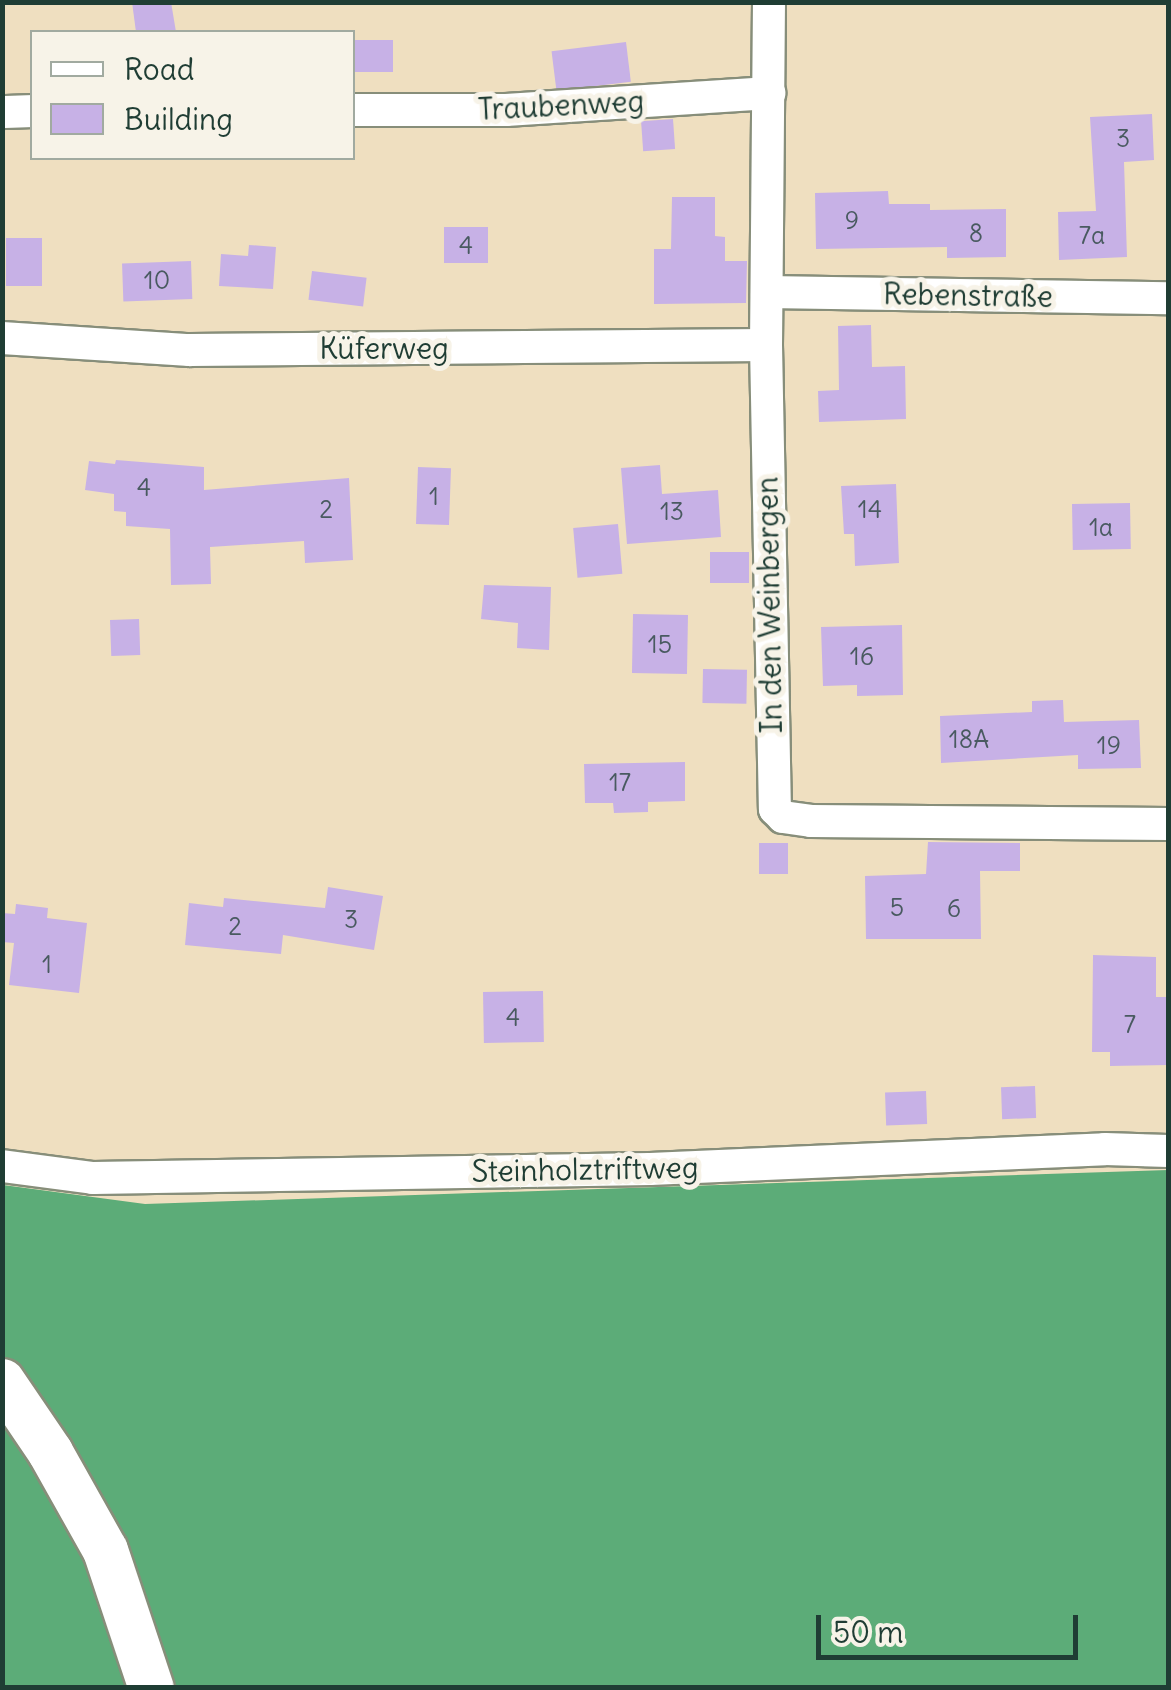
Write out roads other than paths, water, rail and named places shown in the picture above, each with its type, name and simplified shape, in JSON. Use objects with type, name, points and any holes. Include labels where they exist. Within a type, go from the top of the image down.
[{"type":"main road","points":[[2,1380],[50,1452],[104,1550],[151,1688]]},
{"type":"street","name":"In den Weinbergen","points":[[769,2],[766,345],[771,780],[777,814],[810,821],[1168,824]]},
{"type":"street","name":"Traubenweg","points":[[355,110],[506,110],[769,93]]},
{"type":"street","points":[[2,112],[30,111]]},
{"type":"street","name":"Rebenstraße","points":[[766,292],[1168,298]]},
{"type":"street","name":"Küferweg","points":[[2,338],[190,350],[766,345]]},
{"type":"street","name":"Steinholztriftweg","points":[[2,1166],[94,1178],[650,1169],[1104,1149],[1168,1152]]}]
